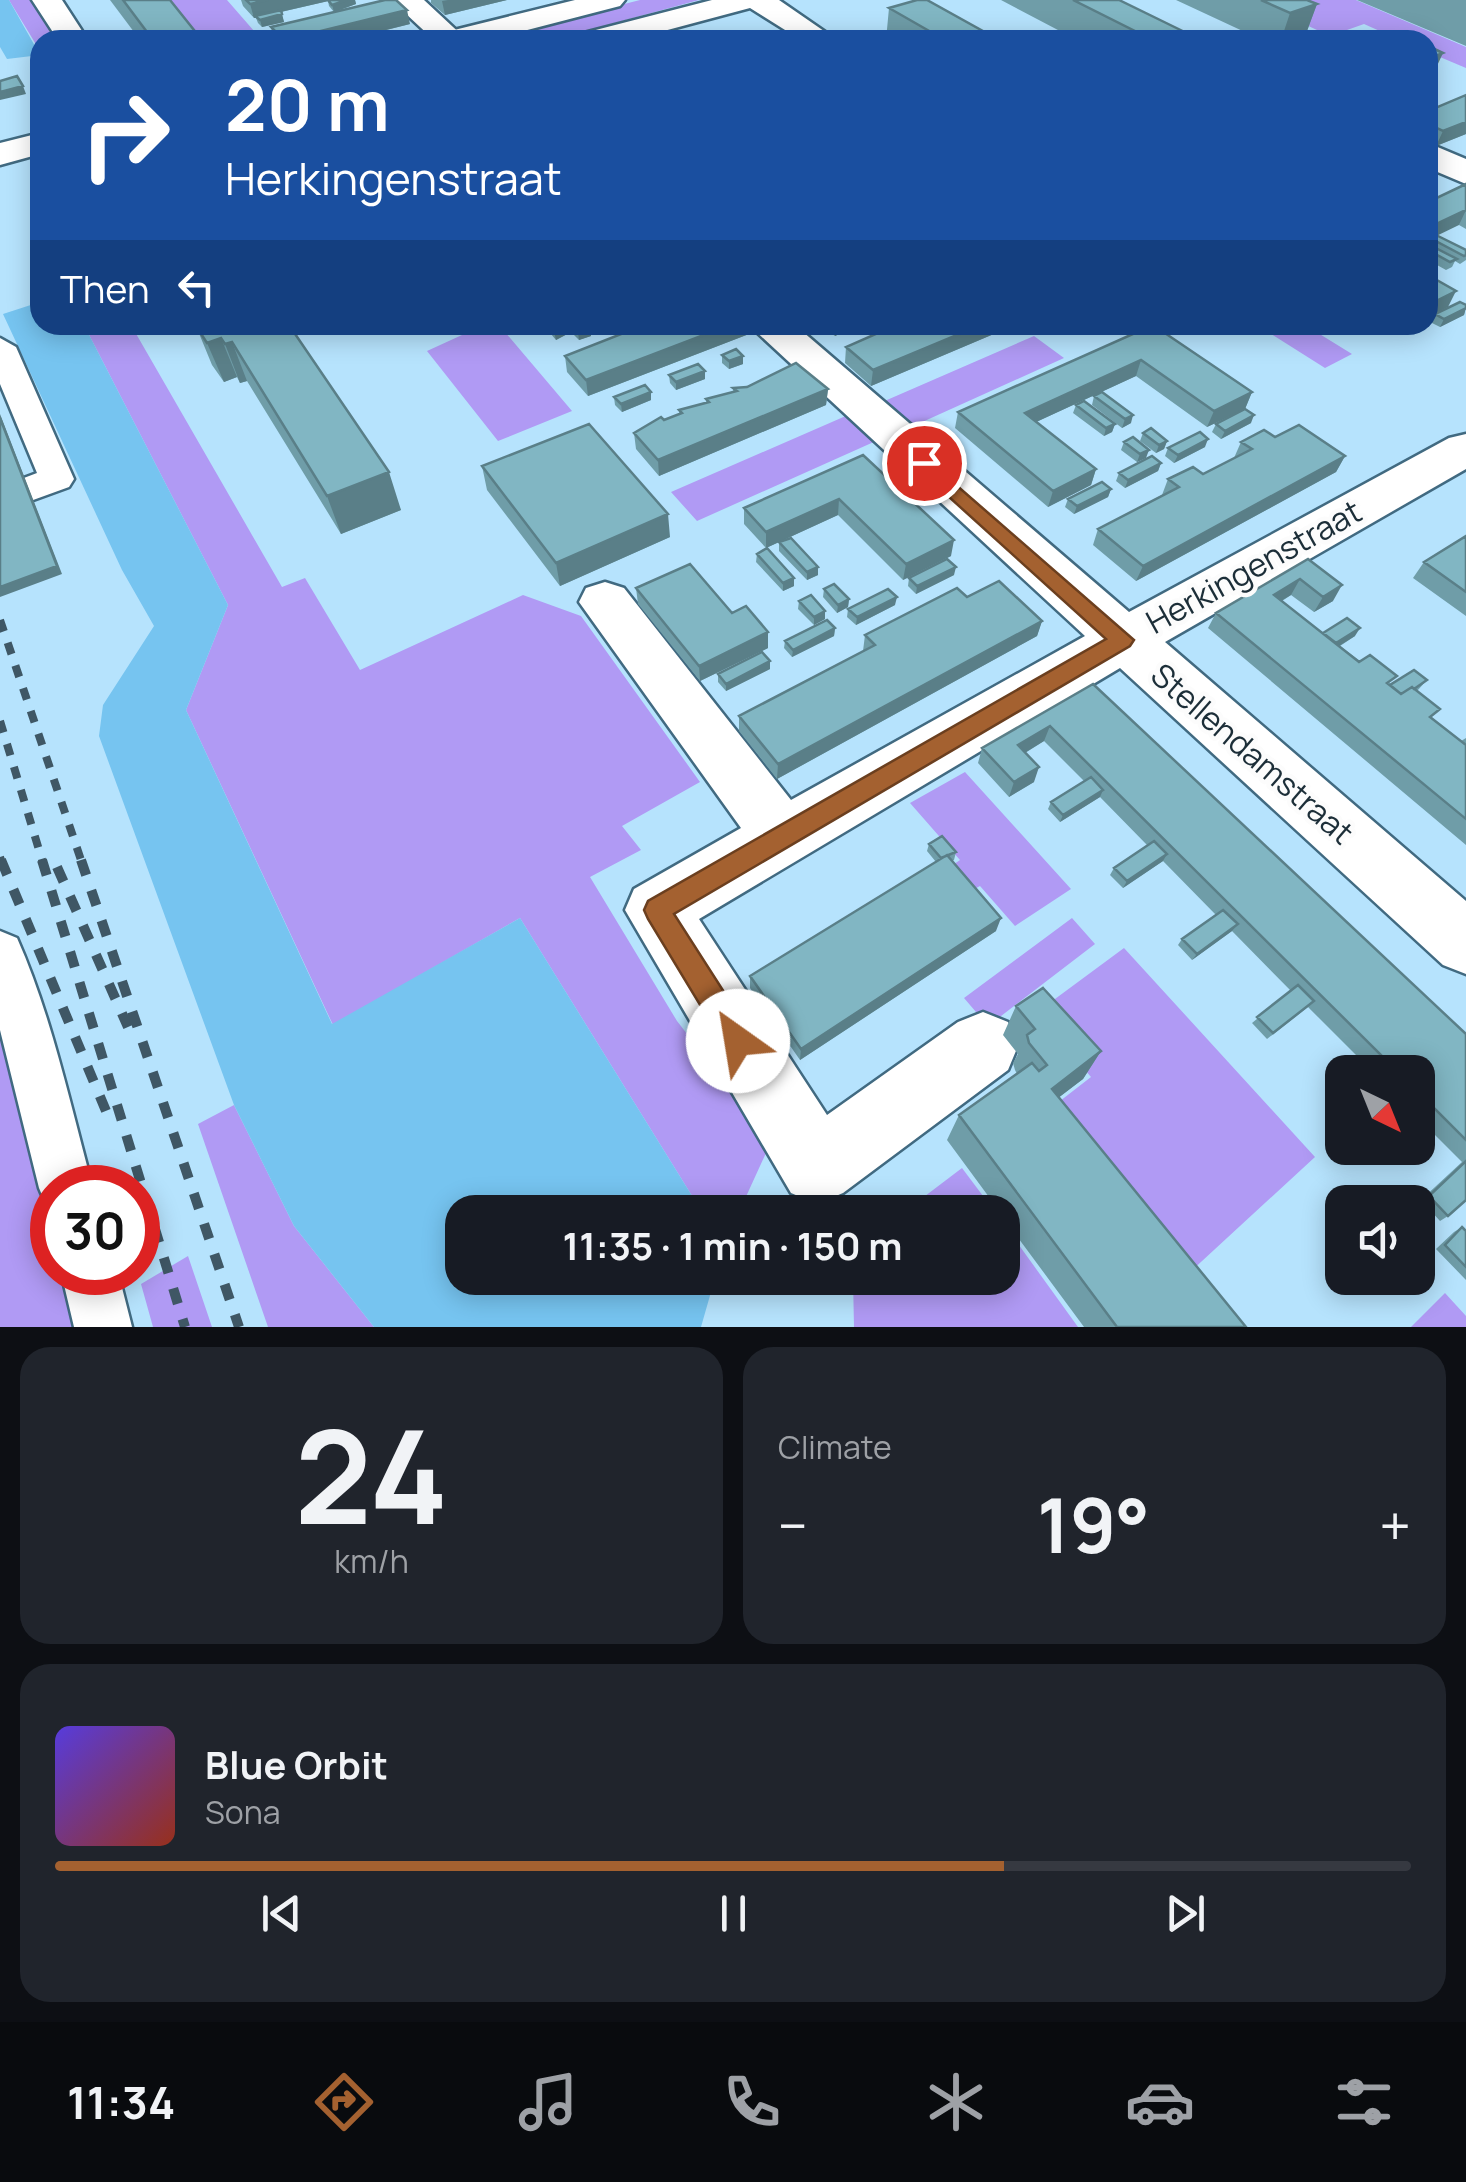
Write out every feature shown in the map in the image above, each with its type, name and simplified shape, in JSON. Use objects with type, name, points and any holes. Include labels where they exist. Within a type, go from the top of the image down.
[{"type":"street","points":[[47,0],[66,30]]},
{"type":"street","points":[[406,0],[440,30]]},
{"type":"street","points":[[492,30],[610,0]]},
{"type":"street","points":[[632,30],[746,0]]},
{"type":"street","points":[[758,0],[806,30]]},
{"type":"street","points":[[0,154],[30,146]]},
{"type":"street","points":[[1438,159],[1466,173]]},
{"type":"street","points":[[0,182],[30,174]]},
{"type":"street","name":"Stellendamstraat","points":[[781,335],[1466,944]]},
{"type":"street","points":[[0,346],[58,479],[0,500]]},
{"type":"street","name":"Herkingenstraat","points":[[983,1046],[816,1167],[657,910],[1122,640],[1466,449]]},
{"type":"street","points":[[606,602],[782,835]]},
{"type":"street","points":[[0,954],[24,1026],[60,1165]]},
{"type":"street","points":[[95,1295],[103,1327]]},
{"type":"shaded area","points":[[9,0],[38,0],[58,30],[30,30],[30,35]]},
{"type":"shaded area","points":[[158,0],[227,0],[253,30],[182,30]]},
{"type":"shaded area","points":[[640,0],[699,0],[589,30],[523,30]]},
{"type":"shaded area","points":[[1307,0],[1356,0],[1426,30],[1378,30],[1364,24],[1347,30],[1317,30],[1278,12]]},
{"type":"shaded area","points":[[1438,35],[1466,47],[1466,68],[1438,56]]},
{"type":"shaded area","points":[[89,335],[137,335],[282,587],[305,578],[360,670],[523,595],[581,616],[700,782],[622,826],[641,850],[590,877],[677,1021],[771,1142],[747,1195],[691,1195],[520,918],[333,1025],[186,710],[228,605]]},
{"type":"shaded area","points":[[462,335],[507,335],[572,411],[498,441],[427,351]]},
{"type":"shaded area","points":[[1273,335],[1321,335],[1352,354],[1325,368]]},
{"type":"shaded area","points":[[1034,336],[1064,358],[909,428],[880,403]]},
{"type":"shaded area","points":[[848,415],[876,441],[697,521],[671,492]]},
{"type":"shaded area","points":[[965,772],[1071,889],[1015,926],[980,886],[967,893],[947,869],[960,860],[910,803]]},
{"type":"shaded area","points":[[1072,918],[1095,944],[988,1026],[964,998]]},
{"type":"shaded area","points":[[1124,948],[1315,1157],[1176,1285],[1042,1115],[1091,1077],[1036,1013]]},
{"type":"shaded area","points":[[4,1031],[35,1165],[30,1165],[30,1295],[66,1295],[74,1327],[0,1327],[0,1033]]},
{"type":"shaded area","points":[[234,1105],[294,1226],[374,1327],[268,1327],[198,1124]]},
{"type":"shaded area","points":[[962,1168],[982,1195],[926,1195]]},
{"type":"shaded area","points":[[1020,1247],[1078,1327],[854,1327],[853,1295],[1020,1295]]},
{"type":"shaded area","points":[[188,1256],[212,1327],[153,1327],[144,1295],[160,1295],[160,1273]]},
{"type":"shaded area","points":[[1445,1293],[1466,1316],[1466,1327],[1411,1327]]},
{"type":"water","points":[[0,0],[9,0],[30,37],[30,56],[7,59],[0,47]]},
{"type":"water","points":[[30,305],[30,335],[89,335],[228,605],[186,710],[332,1024],[520,918],[691,1195],[445,1195],[445,1295],[710,1295],[701,1327],[374,1327],[294,1226],[234,1105],[99,736],[103,705],[154,626],[122,570],[3,314]]},
{"type":"building","points":[[123,0],[170,0],[194,30],[146,30]]},
{"type":"building","points":[[385,0],[396,0],[407,10],[325,30],[271,27]]},
{"type":"building","points":[[927,0],[981,30],[928,30],[889,8]]},
{"type":"building","points":[[1073,0],[1119,0],[1180,30],[1133,30]]},
{"type":"building","points":[[1261,0],[1307,0],[1317,4],[1290,13]]},
{"type":"building","points":[[281,10],[282,14],[260,20],[255,16]]},
{"type":"building","points":[[17,76],[23,86],[0,92],[0,81]]},
{"type":"building","points":[[1466,95],[1466,122],[1443,131],[1438,129],[1438,107]]},
{"type":"building","points":[[1466,184],[1466,210],[1438,223],[1438,197]]},
{"type":"building","points":[[1438,236],[1466,250],[1464,256],[1438,242]]},
{"type":"building","points":[[1438,249],[1457,259],[1450,262],[1438,255]]},
{"type":"building","points":[[1438,281],[1456,291],[1438,300]]},
{"type":"building","points":[[1460,302],[1466,305],[1444,319],[1438,313]]},
{"type":"building","points":[[202,335],[296,335],[389,472],[327,496],[232,342],[225,344],[221,338],[207,343]]},
{"type":"building","points":[[619,335],[704,335],[586,380],[565,356]]},
{"type":"building","points":[[873,335],[957,335],[873,370],[846,347]]},
{"type":"building","points":[[1131,335],[1168,335],[1252,392],[1214,411],[1141,360],[1025,413],[1096,469],[1053,491],[958,412]]},
{"type":"building","points":[[736,349],[743,356],[729,361],[722,355]]},
{"type":"building","points":[[796,363],[828,389],[658,460],[634,433],[661,417],[664,420],[682,413],[679,410],[709,402],[706,399],[737,391],[733,388],[747,387]]},
{"type":"building","points":[[698,364],[705,371],[676,382],[669,375]]},
{"type":"building","points":[[645,385],[651,392],[621,404],[614,397]]},
{"type":"building","points":[[1102,392],[1133,415],[1125,419],[1094,396]]},
{"type":"building","points":[[1084,401],[1115,424],[1106,428],[1076,405]]},
{"type":"building","points":[[1245,409],[1254,415],[1225,431],[1216,424]]},
{"type":"building","points":[[0,418],[57,566],[0,587]]},
{"type":"building","points":[[589,424],[668,514],[556,563],[482,466]]},
{"type":"building","points":[[1299,425],[1345,456],[1143,566],[1098,529],[1179,487],[1168,479],[1193,467],[1203,474],[1252,449],[1241,442],[1264,430],[1275,437]]},
{"type":"building","points":[[1151,428],[1167,441],[1159,445],[1143,433]]},
{"type":"building","points":[[1200,432],[1208,439],[1178,455],[1168,448]]},
{"type":"building","points":[[1133,437],[1149,450],[1140,454],[1124,442]]},
{"type":"building","points":[[863,455],[954,540],[906,564],[839,499],[766,532],[744,508]]},
{"type":"building","points":[[1152,456],[1161,463],[1128,480],[1119,473]]},
{"type":"building","points":[[1102,482],[1111,489],[1077,506],[1068,499]]},
{"type":"building","points":[[1466,536],[1466,592],[1424,562]]},
{"type":"building","points":[[791,538],[818,567],[807,572],[779,542]]},
{"type":"building","points":[[767,548],[794,578],[783,583],[757,554]]},
{"type":"building","points":[[947,559],[956,567],[917,586],[909,578]]},
{"type":"building","points":[[1308,559],[1342,585],[1323,597],[1300,579],[1274,595],[1359,662],[1370,655],[1397,676],[1387,683],[1401,694],[1412,687],[1440,709],[1430,717],[1466,745],[1466,819],[1216,613]]},
{"type":"building","points":[[690,564],[732,613],[746,606],[768,632],[699,666],[636,588]]},
{"type":"building","points":[[999,581],[1042,621],[778,764],[739,716],[875,645],[865,635],[957,588],[967,597]]},
{"type":"building","points":[[834,584],[849,599],[838,605],[824,589]]},
{"type":"building","points":[[888,589],[897,597],[857,617],[848,609]]},
{"type":"building","points":[[811,595],[825,611],[814,617],[799,601]]},
{"type":"building","points":[[1347,618],[1360,628],[1336,643],[1323,633]]},
{"type":"building","points":[[827,620],[835,628],[793,650],[785,641]]},
{"type":"building","points":[[762,652],[770,661],[726,684],[718,674]]},
{"type":"building","points":[[1414,670],[1427,680],[1401,694],[1390,685]]},
{"type":"building","points":[[1093,684],[1466,1034],[1466,1140],[1435,1109],[1435,1055],[1381,1055],[1050,726],[1018,745],[1039,767],[1014,782],[982,748]]},
{"type":"building","points":[[1091,777],[1103,790],[1063,815],[1051,802]]},
{"type":"building","points":[[942,836],[956,852],[941,858],[929,844]]},
{"type":"building","points":[[1154,841],[1167,854],[1127,881],[1114,868]]},
{"type":"building","points":[[947,855],[1001,918],[801,1049],[750,976]]},
{"type":"building","points":[[1223,910],[1238,924],[1197,954],[1182,939]]},
{"type":"building","points":[[1298,985],[1314,1001],[1273,1033],[1257,1017]]},
{"type":"building","points":[[1043,988],[1101,1051],[1052,1089],[1246,1327],[1117,1327],[959,1115],[1032,1063],[1039,1071],[1047,1065],[1029,1043],[1027,1035],[1035,1029],[1016,1006]]},
{"type":"building","points":[[1466,1161],[1466,1200],[1448,1216],[1435,1202],[1435,1190]]},
{"type":"building","points":[[1462,1227],[1466,1231],[1466,1267],[1445,1245]]},
{"type":"railway","points":[[0,620],[82,863]]},
{"type":"railway","points":[[0,721],[43,863]]},
{"type":"railway","points":[[1,860],[106,1111]]},
{"type":"railway","points":[[42,860],[185,1327]]},
{"type":"railway","points":[[81,860],[239,1327]]},
{"type":"railway","points":[[57,867],[128,1027]]},
{"type":"route","points":[[738,1041],[657,910],[1122,640],[924,463]]}]
